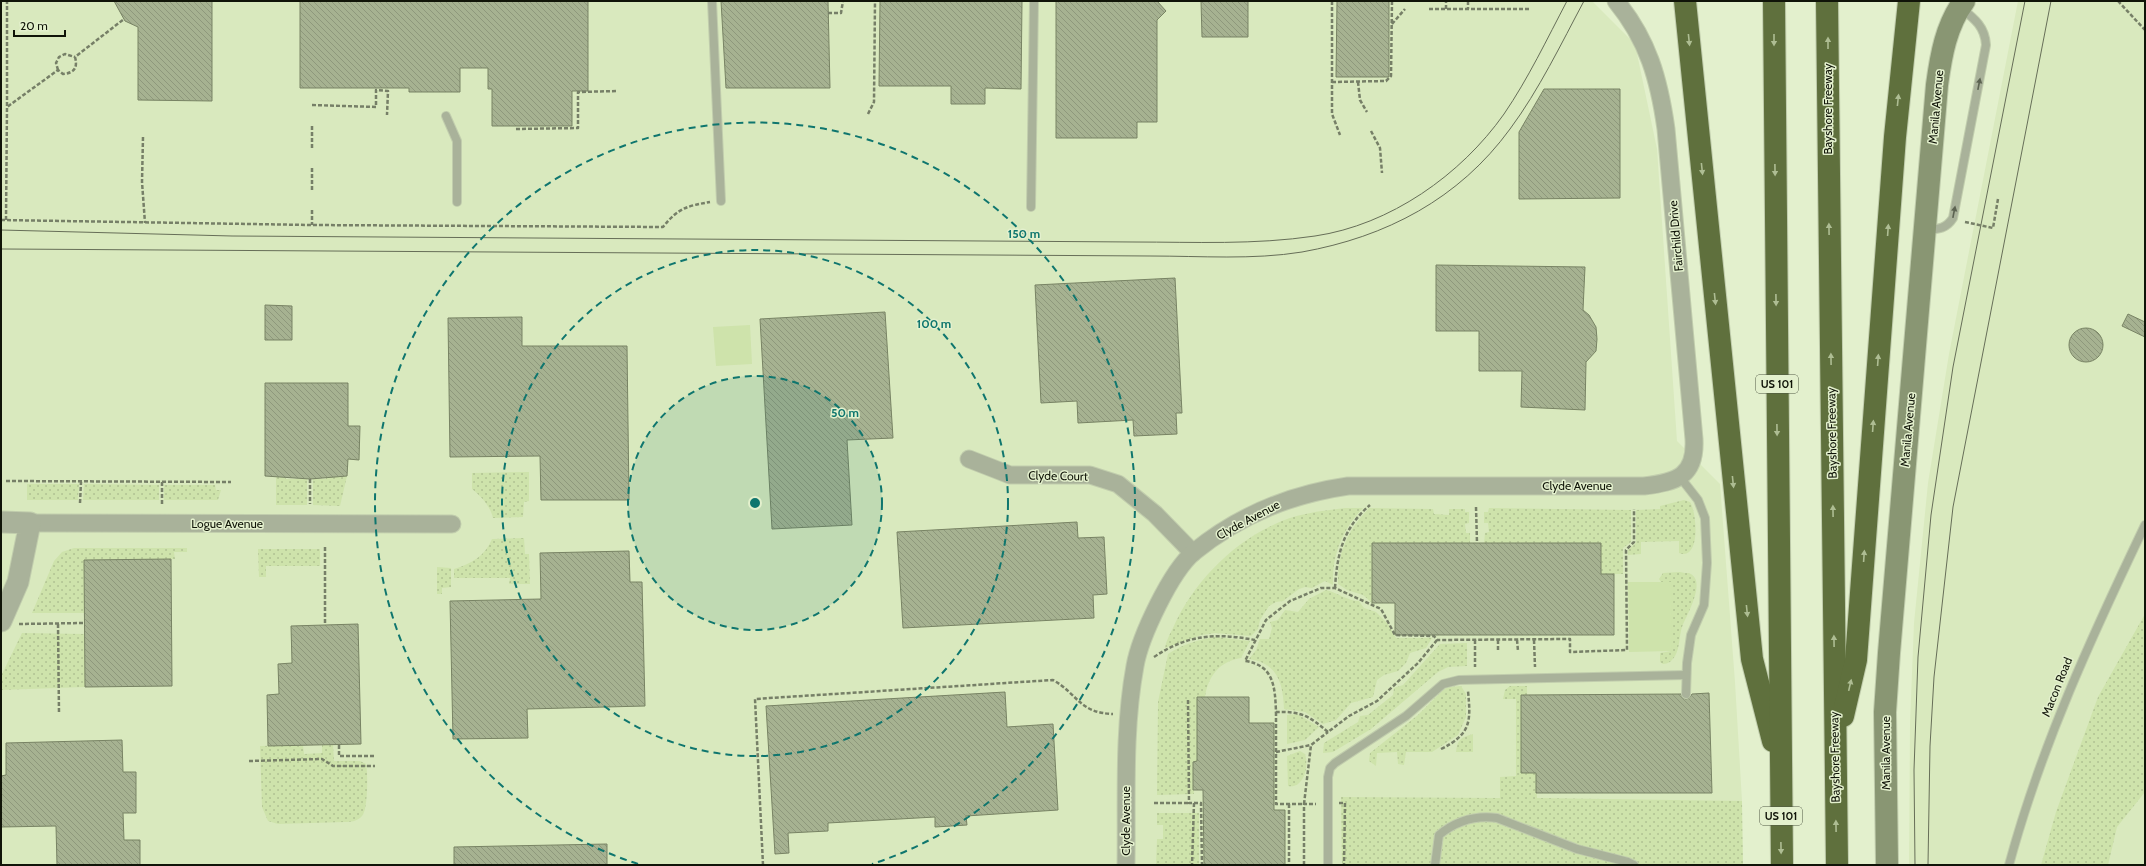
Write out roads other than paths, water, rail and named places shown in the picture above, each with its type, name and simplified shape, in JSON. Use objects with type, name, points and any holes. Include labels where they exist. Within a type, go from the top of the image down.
[{"type":"highway","points":[[1685,1],[1752,659],[1764,711],[1780,767]]},
{"type":"highway","name":"US 101","points":[[1774,1],[1782,865]]},
{"type":"highway","name":"Bayshore Freeway","points":[[1827,1],[1837,865]]},
{"type":"highway","points":[[1835,750],[1856,660],[1895,137],[1909,1]]},
{"type":"main road","name":"Manila Avenue","points":[[1887,865],[1886,712],[1889,652],[1925,230],[1941,56],[1948,29],[1962,4]]},
{"type":"street","name":"Fairchild Drive","points":[[1616,1],[1640,36],[1653,64],[1661,95],[1666,129],[1695,454],[1690,469],[1680,477]]},
{"type":"street","name":"Clyde Court","points":[[969,459],[1010,475],[1090,475],[1118,484],[1155,514],[1193,553]]},
{"type":"street","name":"Clyde Avenue","points":[[1126,865],[1128,715],[1134,670],[1146,628],[1159,603],[1193,553],[1228,529],[1257,513],[1288,499],[1317,490],[1348,486],[1644,486],[1666,483],[1680,477]]},
{"type":"street","name":"Logue Avenue","points":[[1,522],[452,524]]},
{"type":"street","points":[[8,623],[30,523]]},
{"type":"lane","points":[[712,1],[721,201]]},
{"type":"lane","points":[[1031,207],[1034,1]]},
{"type":"lane","points":[[1925,230],[1942,229],[1948,225],[1953,218],[1986,45],[1985,34],[1981,27],[1962,4]]},
{"type":"lane","points":[[446,116],[457,141],[457,202]]},
{"type":"lane","points":[[1680,477],[1698,500],[1705,518],[1707,563],[1704,605],[1691,635],[1686,675],[1686,694]]},
{"type":"lane","name":"Macon Road","points":[[2009,865],[2034,783],[2066,695],[2145,525]]},
{"type":"lane","points":[[1328,865],[1328,777],[1330,768],[1335,763],[1406,716],[1443,684],[1459,680],[1686,675]]},
{"type":"lane","points":[[1435,865],[1438,835],[1457,822],[1483,816],[1497,818],[1577,849],[1628,862],[1634,865]]},
{"type":"tram line","points":[[1,230],[232,236],[1202,242],[1270,241],[1315,236],[1343,230],[1370,221],[1396,209],[1422,194],[1445,177],[1467,157],[1487,136],[1513,101],[1567,1]]},
{"type":"tram line","points":[[1,249],[1227,257],[1265,256],[1302,252],[1363,236],[1391,225],[1444,195],[1468,176],[1490,154],[1531,99],[1584,1]]},
{"type":"tram line","points":[[1915,865],[1914,770],[1918,657],[1931,515],[1953,367],[2025,1]]},
{"type":"tram line","points":[[1928,865],[1930,746],[1934,677],[1953,507],[2051,1]]}]
